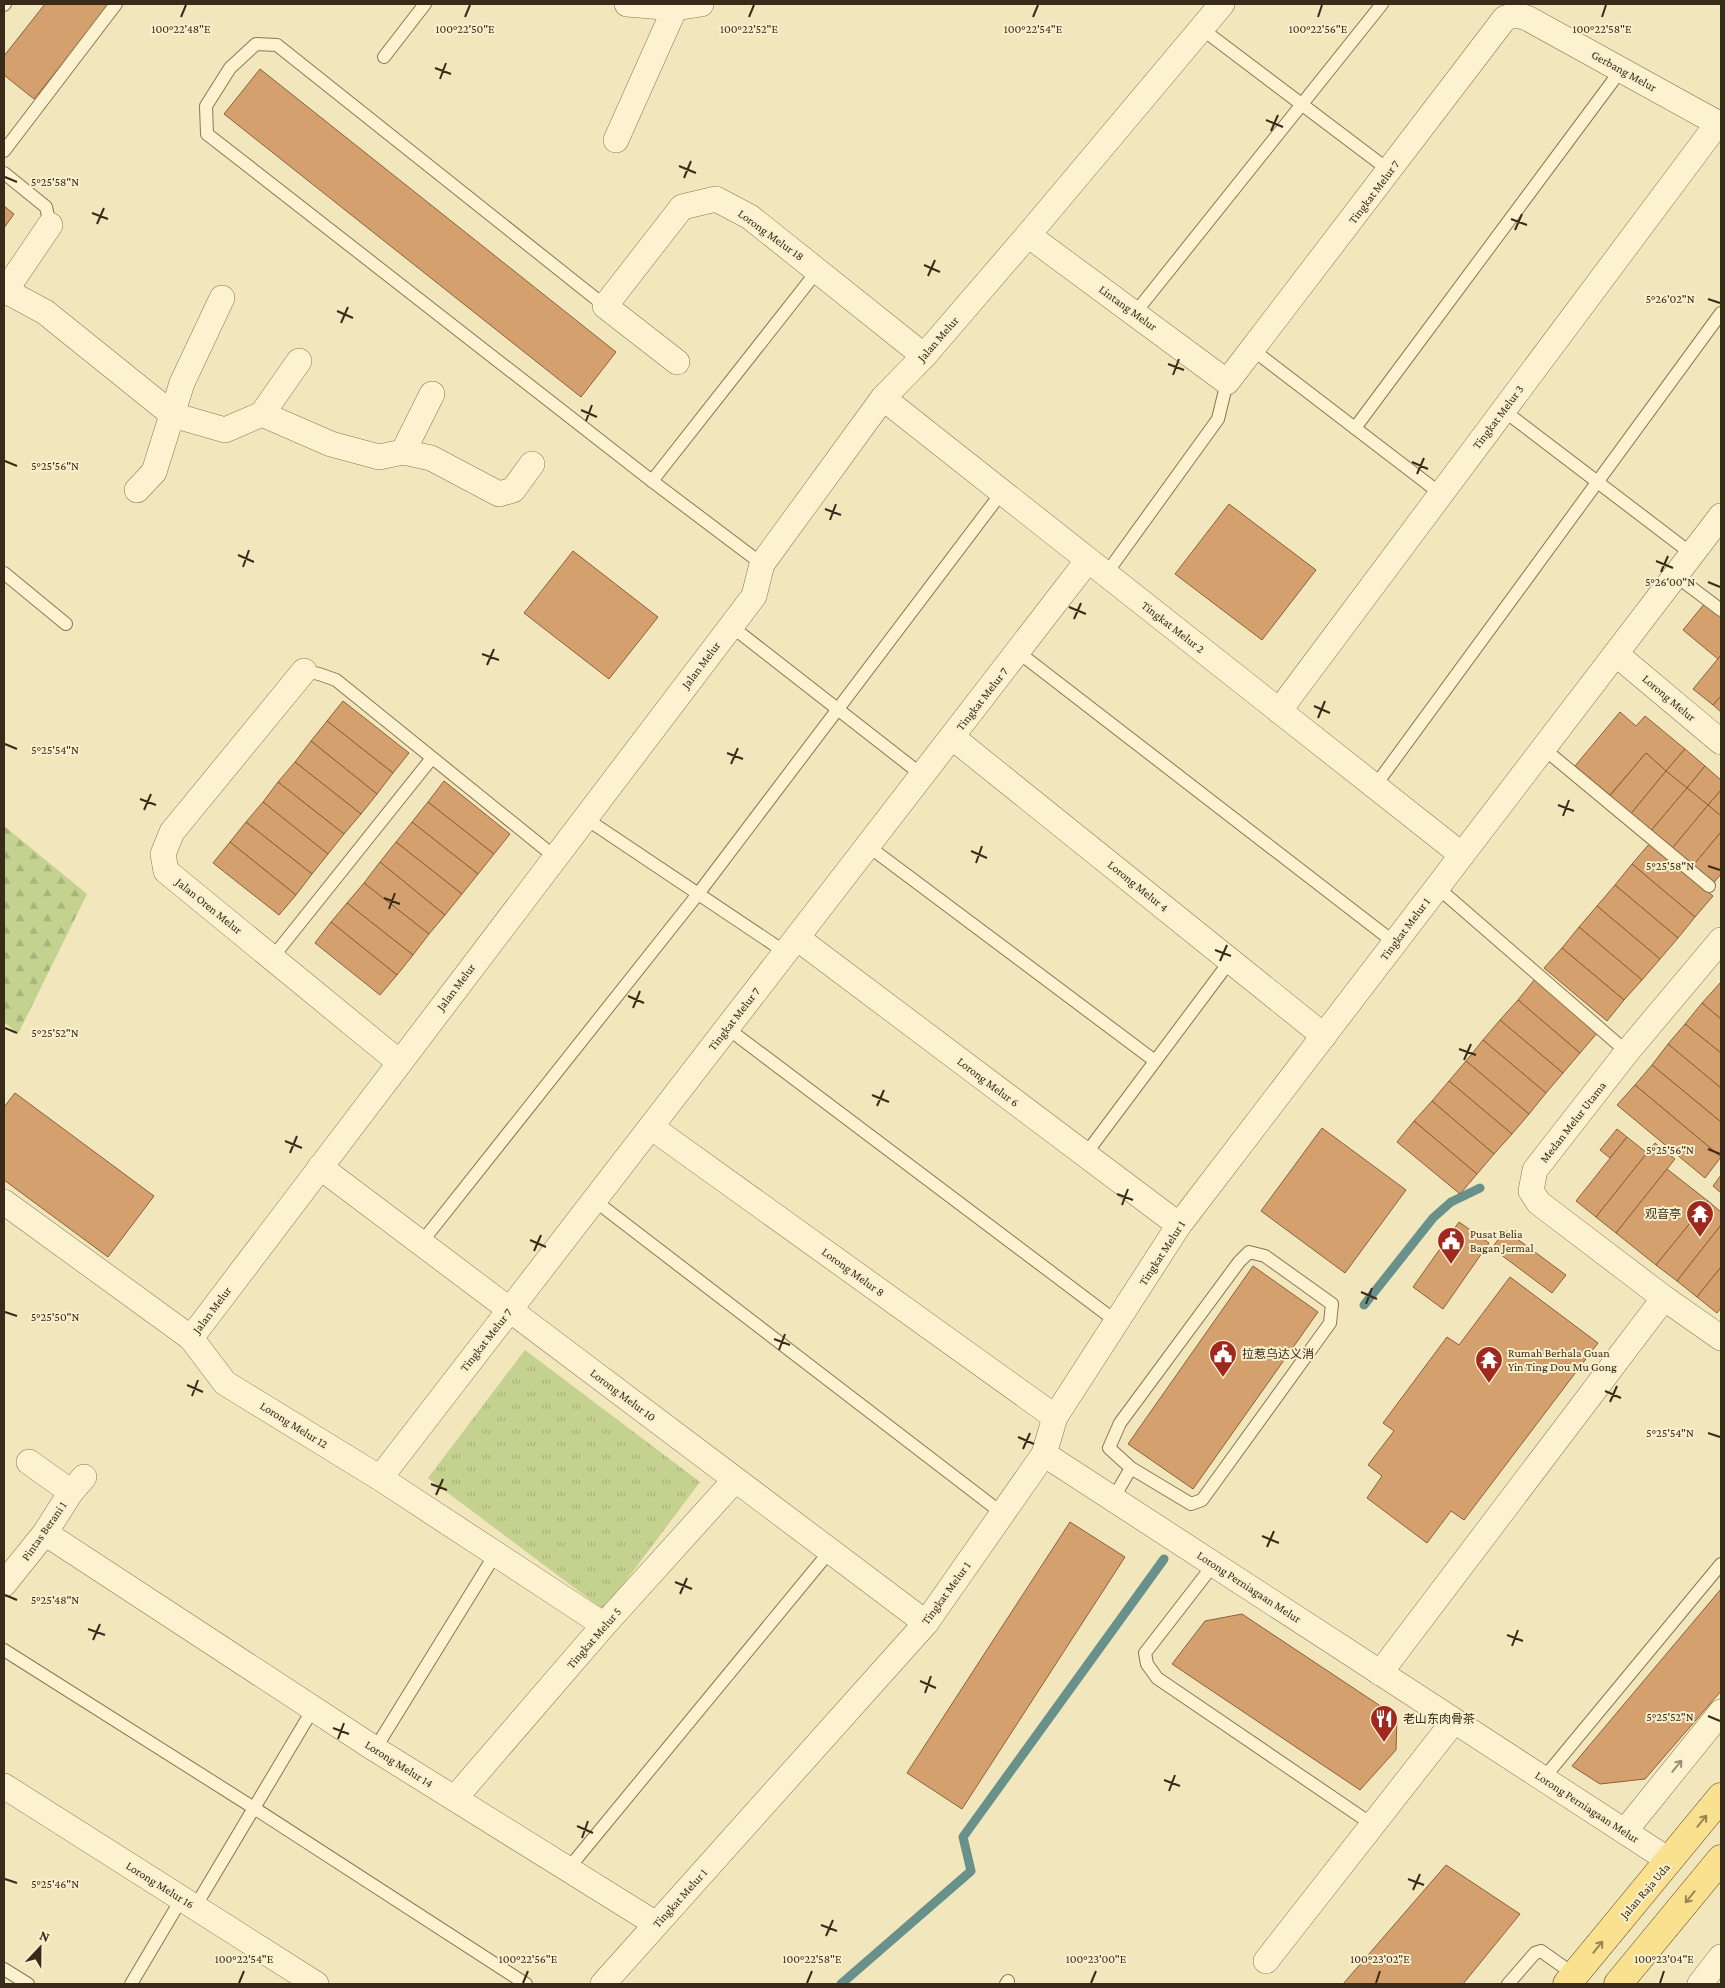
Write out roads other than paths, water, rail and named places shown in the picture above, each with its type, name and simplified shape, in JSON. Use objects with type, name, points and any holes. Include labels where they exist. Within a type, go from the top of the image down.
[{"type":"main road","name":"Jalan Raja Uda","points":[[1571,1980],[1721,1797]]},
{"type":"main road","points":[[1618,1984],[1721,1859]]},
{"type":"street","points":[[628,4],[675,8],[701,4]]},
{"type":"street","name":"Jalan Melur","points":[[191,1338],[754,596],[762,564],[883,398],[924,356],[1202,30],[1222,4]]},
{"type":"street","points":[[616,140],[675,8]]},
{"type":"street","name":"Gerbang Melur","points":[[1517,12],[1719,124]]},
{"type":"street","name":"Tingkat Melur 7","points":[[1227,382],[1505,18],[1517,12]]},
{"type":"street","name":"Tingkat Melur 3","points":[[1279,711],[1719,124]]},
{"type":"street","name":"Lorong Melur 18","points":[[605,306],[682,208],[716,199],[750,217],[924,356]]},
{"type":"street","points":[[50,225],[5,290],[45,312],[173,415],[224,430],[262,414],[299,361]]},
{"type":"street","name":"Lintang Melur","points":[[1028,235],[1227,382]]},
{"type":"street","points":[[137,490],[154,472],[182,382],[222,298]]},
{"type":"street","points":[[605,306],[677,362]]},
{"type":"street","points":[[403,452],[432,394]]},
{"type":"street","name":"Tingkat Melur 2","points":[[883,398],[1462,855]]},
{"type":"street","points":[[262,414],[331,444],[379,457],[403,452],[431,458],[499,494],[513,490],[532,464]]},
{"type":"street","name":"Tingkat Melur 1","points":[[603,1984],[926,1623],[1044,1454],[1055,1418],[1179,1225],[1721,516]]},
{"type":"street","name":"Tingkat Melur 7","points":[[380,1478],[1018,652],[1097,567]]},
{"type":"street","name":"Lorong Melur","points":[[1616,654],[1721,742]]},
{"type":"street","name":"Jalan Oren Melur","points":[[304,671],[172,832],[163,854],[166,870],[399,1062]]},
{"type":"street","name":"Lorong Melur 4","points":[[952,737],[1324,1036]]},
{"type":"street","name":"Medan Melur Utama","points":[[1721,940],[1627,1052],[1535,1170],[1531,1191],[1539,1203],[1664,1298],[1721,1338]]},
{"type":"street","name":"Lorong Melur 6","points":[[791,945],[1085,1155],[1179,1225]]},
{"type":"street","name":"Lorong Melur 8","points":[[651,1127],[1055,1418]]},
{"type":"street","name":"Lorong Melur 10","points":[[320,1167],[926,1623]]},
{"type":"street","name":"Lorong Melur 12","points":[[4,1202],[191,1338],[225,1383],[380,1478],[604,1625]]},
{"type":"street","points":[[1380,1672],[1664,1298]]},
{"type":"street","name":"Lorong Perniagaan Melur","points":[[1044,1454],[1670,1861]]},
{"type":"street","name":"Pintas Berani 1","points":[[4,1584],[45,1532],[77,1485],[29,1462]]},
{"type":"street","name":"Tingkat Melur 5","points":[[456,1798],[604,1625],[735,1480]]},
{"type":"street","name":"Lorong Melur 14","points":[[45,1532],[313,1710],[656,1924]]},
{"type":"street","points":[[1624,1832],[1721,1712]]},
{"type":"street","points":[[1266,1961],[1454,1721]]},
{"type":"street","name":"Lorong Melur 16","points":[[4,1786],[316,1984]]},
{"type":"street","points":[[1700,1984],[1721,1957]]},
{"type":"lane","points":[[4,151],[116,4]]},
{"type":"lane","points":[[384,57],[425,4]]},
{"type":"lane","points":[[1135,313],[1382,4]]},
{"type":"lane","points":[[1202,30],[1390,171]]},
{"type":"lane","points":[[605,306],[277,45],[256,44],[230,68],[206,106],[207,134],[652,481],[762,564]]},
{"type":"lane","points":[[1355,428],[1621,70]]},
{"type":"lane","points":[[4,173],[46,208],[50,225]]},
{"type":"lane","points":[[652,481],[818,270]]},
{"type":"lane","points":[[1375,786],[1721,313]]},
{"type":"lane","points":[[1253,350],[1441,494]]},
{"type":"lane","points":[[1097,567],[1218,419],[1227,382]]},
{"type":"lane","points":[[1503,410],[1692,554]]},
{"type":"lane","points":[[421,1243],[698,894],[1002,492]]},
{"type":"lane","points":[[4,573],[66,624]]},
{"type":"lane","points":[[1676,576],[1721,610]]},
{"type":"lane","points":[[730,626],[922,775]]},
{"type":"lane","points":[[1018,652],[1395,943]]},
{"type":"lane","points":[[304,671],[336,680],[555,857]]},
{"type":"lane","points":[[1544,748],[1709,886]]},
{"type":"lane","points":[[272,958],[432,758]]},
{"type":"lane","points":[[585,818],[698,894],[791,945]]},
{"type":"lane","points":[[868,846],[1155,1061]]},
{"type":"lane","points":[[1438,887],[1627,1052]]},
{"type":"lane","points":[[1085,1155],[1230,961]]},
{"type":"lane","points":[[727,1028],[1116,1322]]},
{"type":"lane","points":[[594,1200],[1003,1514]]},
{"type":"lane","points":[[1249,1252],[1265,1256],[1332,1304],[1330,1323],[1202,1500],[1191,1504],[1131,1468],[1109,1448],[1120,1423],[1239,1262],[1249,1252]]},
{"type":"lane","points":[[1113,1499],[1131,1468]]},
{"type":"lane","points":[[568,1869],[830,1551]]},
{"type":"lane","points":[[375,1749],[496,1553]]},
{"type":"lane","points":[[1214,1564],[1145,1653],[1147,1664],[1157,1678],[1373,1825]]},
{"type":"lane","points":[[1543,1779],[1721,1564]]},
{"type":"lane","points":[[4,1650],[254,1808],[526,1984]]},
{"type":"lane","points":[[131,1984],[254,1808],[313,1710]]},
{"type":"lane","points":[[1508,1984],[1534,1953],[1540,1951],[1571,1980]]},
{"type":"lane","points":[[4,1969],[28,1984]]},
{"type":"waterway","points":[[1364,1305],[1433,1218],[1451,1202],[1480,1188]]},
{"type":"waterway","points":[[841,1984],[971,1871],[963,1837],[1164,1559]]},
{"type":"place","name":"观音亭","points":[[1700,1238]]},
{"type":"place","name":"Pusat Belia Bagan Jermal","points":[[1451,1265]]},
{"type":"place","name":"拉惹乌达义消","points":[[1223,1378]]},
{"type":"place","name":"Rumah Berhala Guan Yin Ting Dou Mu Gong","points":[[1489,1384]]},
{"type":"place","name":"老山东肉骨茶","points":[[1384,1743]]}]
